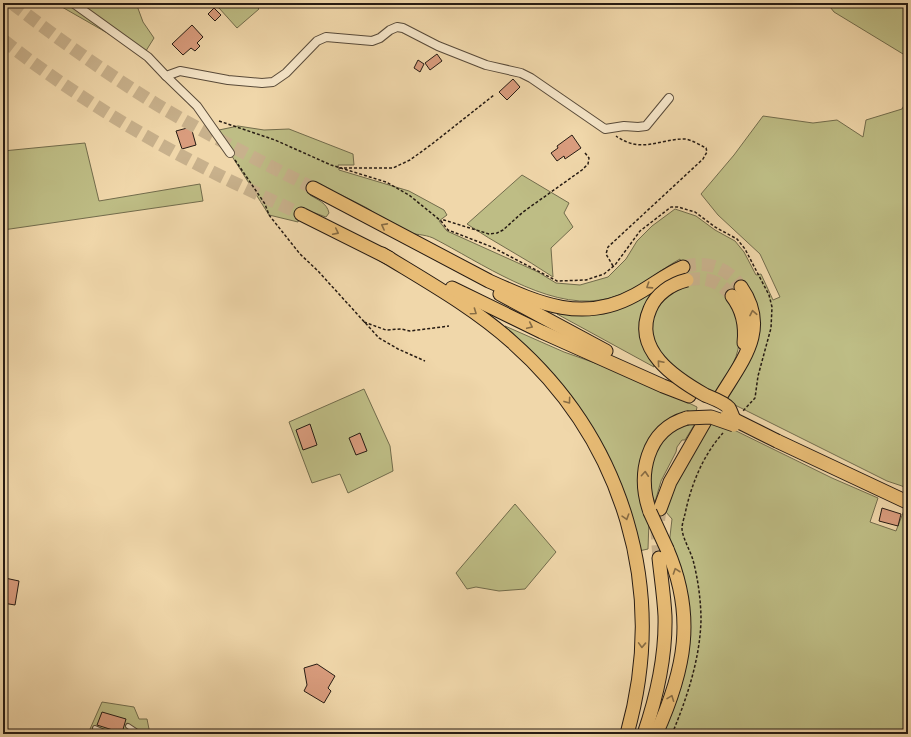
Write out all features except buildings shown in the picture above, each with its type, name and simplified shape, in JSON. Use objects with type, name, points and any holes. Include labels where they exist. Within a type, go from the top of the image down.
[{"type":"highway","points":[[313,188],[418,245],[489,281],[548,305],[573,310],[594,309],[618,303],[683,267]]},
{"type":"highway","points":[[301,214],[542,332],[663,386],[689,396]]},
{"type":"highway","points":[[418,245],[536,315],[689,396],[777,441],[907,502]]},
{"type":"highway","points":[[382,254],[461,303],[516,345],[543,371],[564,396],[601,454],[626,517],[635,553],[641,592],[643,628],[641,661],[636,696],[627,734]]},
{"type":"highway","points":[[687,280],[669,287],[653,302],[647,321],[649,342],[655,356],[666,369],[685,384],[729,407],[734,419]]},
{"type":"highway","points":[[719,399],[747,354],[754,326],[750,303],[737,292]]},
{"type":"highway","points":[[644,734],[653,708],[659,679],[664,652],[665,627],[663,554],[655,511],[644,481],[646,461],[649,451],[663,431],[676,422],[687,418],[705,416],[722,420],[765,442],[777,441]]},
{"type":"highway","points":[[655,511],[705,421]]},
{"type":"highway","points":[[656,734],[678,678],[685,635],[680,587],[663,554]]},
{"type":"highway","points":[[638,734],[659,679]]},
{"type":"street","points":[[73,3],[148,56],[203,114],[230,153]]},
{"type":"street","points":[[166,76],[180,71],[228,80],[262,83],[273,82],[286,73],[317,41],[326,37],[372,41],[380,38],[396,26],[403,28],[438,46],[486,65],[521,73],[538,82],[605,129],[624,126],[646,126],[669,98]]},
{"type":"lane","points":[[128,726],[140,734]]},
{"type":"lane","points":[[95,728],[109,734]]},
{"type":"path","points":[[337,168],[393,168],[410,160],[494,95]]},
{"type":"path","points":[[203,114],[228,126],[246,130],[300,150],[337,168],[386,182],[408,196],[441,221],[448,230],[492,247],[540,270],[554,279]]},
{"type":"path","points":[[605,129],[626,144],[649,145],[687,139],[706,148],[707,152],[703,159],[608,247],[606,254],[613,266]]},
{"type":"path","points":[[230,153],[265,204],[269,215],[300,254],[318,271],[379,338],[398,349],[425,361]]},
{"type":"path","points":[[441,221],[444,220],[489,234],[497,233],[523,212],[582,170],[588,164],[589,158],[585,153]]},
{"type":"path","points":[[364,322],[386,330],[410,331],[449,326]]},
{"type":"shaded area","points":[[55,3],[98,3],[101,5],[108,5],[110,3],[136,3],[143,22],[154,38],[144,54]]},
{"type":"shaded area","points":[[210,3],[253,3],[259,9],[237,28],[219,8]]},
{"type":"shaded area","points":[[827,3],[908,3],[908,57],[834,12]]},
{"type":"shaded area","points":[[908,98],[908,490],[725,400],[750,360],[754,350],[737,310],[739,342],[736,357],[713,396],[672,370],[654,342],[651,325],[656,308],[670,293],[688,286],[680,259],[623,294],[600,300],[579,301],[558,297],[536,291],[492,271],[433,238],[401,230],[367,208],[315,184],[310,195],[322,202],[326,207],[329,213],[326,217],[304,209],[298,222],[269,215],[218,134],[219,130],[238,126],[264,130],[289,129],[353,154],[354,165],[338,165],[339,170],[409,191],[444,210],[447,215],[439,221],[447,231],[538,272],[556,283],[580,285],[608,277],[626,259],[637,241],[652,226],[675,209],[696,216],[715,230],[735,241],[744,252],[756,275],[761,274],[773,300],[780,297],[760,254],[718,215],[701,194],[734,155],[763,116],[813,123],[837,120],[863,137],[866,120],[902,109]]},
{"type":"shaded area","points":[[85,143],[99,201],[200,184],[203,201],[3,230],[3,151]]},
{"type":"shaded area","points":[[522,175],[569,203],[564,213],[573,227],[551,248],[553,277],[467,224]]},
{"type":"shaded area","points":[[662,284],[650,299],[654,367],[557,314],[614,310],[637,301]]},
{"type":"shaded area","points":[[505,326],[564,352],[640,379],[697,407],[696,412],[652,435],[648,549],[639,551],[618,481]]},
{"type":"shaded area","points":[[364,389],[390,446],[393,471],[348,493],[340,474],[312,483],[289,422]]},
{"type":"shaded area","points":[[696,422],[685,440],[682,440],[677,447],[676,452],[661,481],[655,502],[650,484],[651,473],[656,452],[661,442],[675,429]]},
{"type":"shaded area","points":[[712,422],[726,426],[832,478],[878,498],[870,522],[896,531],[908,500],[908,734],[661,734],[687,655],[669,545],[672,519],[666,512],[675,485]]},
{"type":"shaded area","points":[[515,504],[556,552],[525,589],[499,591],[476,587],[467,589],[456,573]]},
{"type":"shaded area","points":[[102,702],[134,707],[139,719],[147,719],[150,734],[98,734],[90,729]]},
{"type":"tunnel","points":[[12,3],[82,55],[156,104],[214,137],[313,188]]},
{"type":"tunnel","points":[[3,40],[73,91],[122,122],[210,171],[301,214]]},
{"type":"tunnel","points":[[683,267],[700,264],[716,267],[729,274],[741,287]]},
{"type":"tunnel","points":[[687,280],[706,279],[712,281],[717,283],[732,296]]},
{"type":"tunnel","points":[[659,558],[657,533],[660,509]]}]
